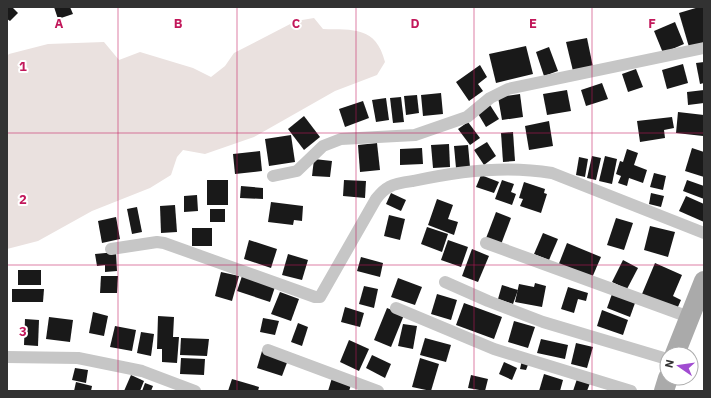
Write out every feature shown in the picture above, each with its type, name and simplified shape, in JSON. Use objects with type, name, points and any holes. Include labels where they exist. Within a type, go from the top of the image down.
[{"type":"main road","points":[[678,346],[703,285]]},
{"type":"street","points":[[273,176],[297,171],[323,146],[341,140],[415,135],[468,117],[490,98],[508,89],[704,48]]},
{"type":"street","points":[[111,249],[157,242],[164,243],[315,297],[320,297],[372,205],[383,191],[390,186],[432,176],[501,169],[529,169],[552,173],[704,233]]},
{"type":"street","points":[[486,243],[689,317]]},
{"type":"street","points":[[445,282],[488,301],[543,322],[659,356]]},
{"type":"street","points":[[396,308],[494,349],[631,391]]},
{"type":"street","points":[[268,350],[378,391]]},
{"type":"street","points":[[7,357],[78,358],[142,371],[195,391]]},
{"type":"shaded area","points":[[314,18],[323,29],[353,30],[362,32],[376,42],[381,50],[385,62],[377,75],[335,91],[254,137],[205,154],[183,150],[177,157],[171,175],[150,188],[92,211],[38,241],[7,249],[7,56],[9,54],[48,44],[104,42],[119,60],[140,52],[193,68],[211,77],[225,66],[234,53],[296,21]]},
{"type":"building","points":[[7,7],[12,7],[18,13],[10,21],[7,19]]},
{"type":"building","points":[[54,7],[70,7],[73,14],[58,19]]},
{"type":"building","points":[[704,7],[704,43],[689,47],[679,13]]},
{"type":"building","points":[[675,22],[684,44],[663,53],[654,31]]},
{"type":"building","points":[[587,38],[593,67],[573,71],[566,42]]},
{"type":"building","points":[[526,46],[533,74],[496,83],[489,54]]},
{"type":"building","points":[[549,47],[558,71],[544,76],[536,52]]},
{"type":"building","points":[[704,62],[704,83],[700,84],[696,63]]},
{"type":"building","points":[[683,64],[688,83],[667,89],[662,70]]},
{"type":"building","points":[[480,65],[487,77],[478,84],[483,91],[469,101],[456,82]]},
{"type":"building","points":[[636,69],[643,87],[628,92],[622,74]]},
{"type":"building","points":[[602,83],[608,99],[586,106],[581,90]]},
{"type":"building","points":[[567,90],[571,111],[547,115],[543,94]]},
{"type":"building","points":[[704,90],[704,103],[688,105],[687,92]]},
{"type":"building","points":[[441,93],[443,114],[423,116],[421,95]]},
{"type":"building","points":[[520,94],[523,117],[502,120],[498,97]]},
{"type":"building","points":[[417,95],[419,113],[406,115],[404,96]]},
{"type":"building","points":[[401,97],[404,122],[393,123],[390,98]]},
{"type":"building","points":[[386,98],[389,120],[376,122],[372,100]]},
{"type":"building","points":[[363,101],[369,118],[345,127],[339,109]]},
{"type":"building","points":[[490,105],[499,119],[486,127],[477,112]]},
{"type":"building","points":[[678,112],[704,115],[703,136],[676,133]]},
{"type":"building","points":[[304,116],[320,137],[304,150],[288,129]]},
{"type":"building","points":[[672,117],[674,128],[664,130],[665,138],[640,142],[637,121]]},
{"type":"building","points":[[549,121],[553,146],[529,150],[525,126]]},
{"type":"building","points":[[468,122],[480,138],[470,145],[458,129]]},
{"type":"building","points":[[513,132],[515,161],[503,162],[501,133]]},
{"type":"building","points":[[291,135],[295,162],[269,166],[265,139]]},
{"type":"building","points":[[487,142],[496,156],[484,165],[474,150]]},
{"type":"building","points":[[377,143],[380,170],[360,172],[358,145]]},
{"type":"building","points":[[449,144],[450,167],[433,168],[431,145]]},
{"type":"building","points":[[468,145],[470,167],[456,168],[454,146]]},
{"type":"building","points":[[422,148],[423,164],[400,165],[400,149]]},
{"type":"building","points":[[692,148],[704,152],[704,177],[685,171]]},
{"type":"building","points":[[627,149],[638,153],[634,165],[647,170],[643,183],[629,178],[627,186],[618,183],[621,176],[616,174],[620,161],[623,162]]},
{"type":"building","points":[[260,151],[262,171],[235,174],[233,154]]},
{"type":"building","points":[[592,156],[601,158],[596,180],[587,178]]},
{"type":"building","points":[[605,156],[617,159],[612,184],[599,181]]},
{"type":"building","points":[[579,157],[588,159],[585,177],[576,175]]},
{"type":"building","points":[[314,159],[332,161],[330,177],[312,176]]},
{"type":"building","points":[[654,173],[666,176],[663,190],[650,187]]},
{"type":"building","points":[[481,175],[499,182],[494,193],[476,187]]},
{"type":"building","points":[[207,180],[228,180],[228,205],[207,205]]},
{"type":"building","points":[[344,180],[366,181],[365,198],[343,196]]},
{"type":"building","points":[[502,180],[514,184],[511,192],[516,194],[512,205],[495,199]]},
{"type":"building","points":[[687,180],[704,186],[704,199],[683,191]]},
{"type":"building","points":[[524,182],[545,189],[544,193],[547,194],[541,213],[520,206],[523,199],[519,198]]},
{"type":"building","points":[[241,186],[263,188],[263,199],[240,198]]},
{"type":"building","points":[[391,193],[406,200],[401,211],[386,204]]},
{"type":"building","points":[[651,193],[664,196],[661,207],[649,204]]},
{"type":"building","points":[[197,195],[198,211],[184,212],[184,196]]},
{"type":"building","points":[[686,196],[704,204],[704,222],[679,211]]},
{"type":"building","points":[[437,199],[453,205],[448,219],[458,222],[454,235],[428,225]]},
{"type":"building","points":[[271,202],[303,206],[302,221],[294,220],[293,225],[268,222]]},
{"type":"building","points":[[175,205],[177,232],[161,233],[160,206]]},
{"type":"building","points":[[137,207],[142,232],[132,234],[127,209]]},
{"type":"building","points":[[210,209],[225,209],[225,222],[210,222]]},
{"type":"building","points":[[496,212],[511,218],[500,247],[485,241]]},
{"type":"building","points":[[389,215],[405,219],[400,240],[384,236]]},
{"type":"building","points":[[116,217],[120,239],[102,243],[98,221]]},
{"type":"building","points":[[616,218],[633,223],[624,250],[607,245]]},
{"type":"building","points":[[650,226],[675,232],[668,257],[644,250]]},
{"type":"building","points":[[427,227],[448,234],[442,252],[421,244]]},
{"type":"building","points":[[192,228],[212,228],[212,246],[192,246]]},
{"type":"building","points":[[543,233],[558,239],[549,260],[534,254]]},
{"type":"building","points":[[249,240],[277,249],[271,268],[244,259]]},
{"type":"building","points":[[448,240],[468,247],[461,267],[441,260]]},
{"type":"building","points":[[567,243],[601,257],[591,280],[558,266]]},
{"type":"building","points":[[472,249],[489,256],[478,282],[462,276]]},
{"type":"building","points":[[116,252],[117,271],[105,272],[105,265],[97,266],[95,254]]},
{"type":"building","points":[[288,254],[308,260],[302,280],[282,275]]},
{"type":"building","points":[[361,257],[383,263],[380,277],[357,271]]},
{"type":"building","points":[[623,260],[638,268],[627,289],[612,282]]},
{"type":"building","points":[[655,263],[682,275],[673,296],[681,300],[677,309],[642,294]]},
{"type":"building","points":[[18,270],[41,270],[41,285],[18,285]]},
{"type":"building","points":[[221,272],[239,276],[232,301],[215,296]]},
{"type":"building","points":[[101,276],[118,276],[117,293],[100,293]]},
{"type":"building","points":[[242,276],[275,287],[270,302],[237,291]]},
{"type":"building","points":[[398,278],[422,287],[415,305],[391,297]]},
{"type":"building","points":[[535,283],[546,286],[542,307],[515,302],[519,284],[534,287]]},
{"type":"building","points":[[502,285],[518,290],[513,304],[498,299]]},
{"type":"building","points":[[364,286],[378,289],[374,308],[359,304]]},
{"type":"building","points":[[568,287],[588,293],[586,301],[578,299],[574,313],[561,309]]},
{"type":"building","points":[[12,289],[44,289],[43,302],[12,302]]},
{"type":"building","points":[[280,292],[299,299],[291,321],[271,314]]},
{"type":"building","points":[[437,294],[457,300],[451,320],[431,314]]},
{"type":"building","points":[[612,294],[635,303],[630,317],[607,308]]},
{"type":"building","points":[[464,303],[502,317],[494,339],[456,325]]},
{"type":"building","points":[[345,307],[364,313],[360,327],[341,322]]},
{"type":"building","points":[[387,308],[404,315],[391,347],[374,340]]},
{"type":"building","points":[[602,310],[628,320],[623,335],[597,326]]},
{"type":"building","points":[[93,312],[108,316],[104,336],[89,333]]},
{"type":"building","points":[[158,316],[174,317],[173,337],[179,337],[177,363],[162,362],[162,349],[157,349]]},
{"type":"building","points":[[49,317],[73,320],[70,342],[46,339]]},
{"type":"building","points":[[263,318],[279,321],[275,335],[260,332]]},
{"type":"building","points":[[25,319],[39,320],[38,346],[24,345]]},
{"type":"building","points":[[514,321],[535,327],[528,348],[508,342]]},
{"type":"building","points":[[298,323],[308,327],[302,346],[291,342]]},
{"type":"building","points":[[403,324],[417,326],[413,349],[398,346]]},
{"type":"building","points":[[115,326],[136,330],[132,351],[110,347]]},
{"type":"building","points":[[141,332],[154,334],[151,356],[137,353]]},
{"type":"building","points":[[181,338],[209,339],[207,356],[180,355]]},
{"type":"building","points":[[425,338],[451,345],[446,362],[420,355]]},
{"type":"building","points":[[541,339],[568,345],[565,359],[537,353]]},
{"type":"building","points":[[349,340],[369,349],[359,371],[340,362]]},
{"type":"building","points":[[576,343],[593,347],[587,368],[571,364]]},
{"type":"building","points":[[262,351],[288,360],[282,376],[257,368]]},
{"type":"building","points":[[372,355],[391,364],[385,378],[366,368]]},
{"type":"building","points":[[181,358],[205,359],[204,375],[180,374]]},
{"type":"building","points":[[420,358],[439,364],[431,391],[412,387]]},
{"type":"building","points":[[522,360],[529,362],[526,370],[520,369]]},
{"type":"building","points":[[504,362],[517,368],[512,380],[499,374]]},
{"type":"building","points":[[75,368],[88,370],[86,383],[72,380]]},
{"type":"building","points":[[544,374],[563,380],[560,391],[539,391]]},
{"type":"building","points":[[131,375],[144,381],[140,391],[124,391]]},
{"type":"building","points":[[471,375],[488,379],[485,391],[468,388]]},
{"type":"building","points":[[332,378],[351,385],[349,391],[328,391]]},
{"type":"building","points":[[232,379],[259,387],[258,391],[228,391]]},
{"type":"building","points":[[577,379],[590,383],[587,391],[573,391]]},
{"type":"building","points":[[76,382],[92,386],[91,391],[74,391]]},
{"type":"building","points":[[145,383],[153,386],[151,391],[142,391]]}]
